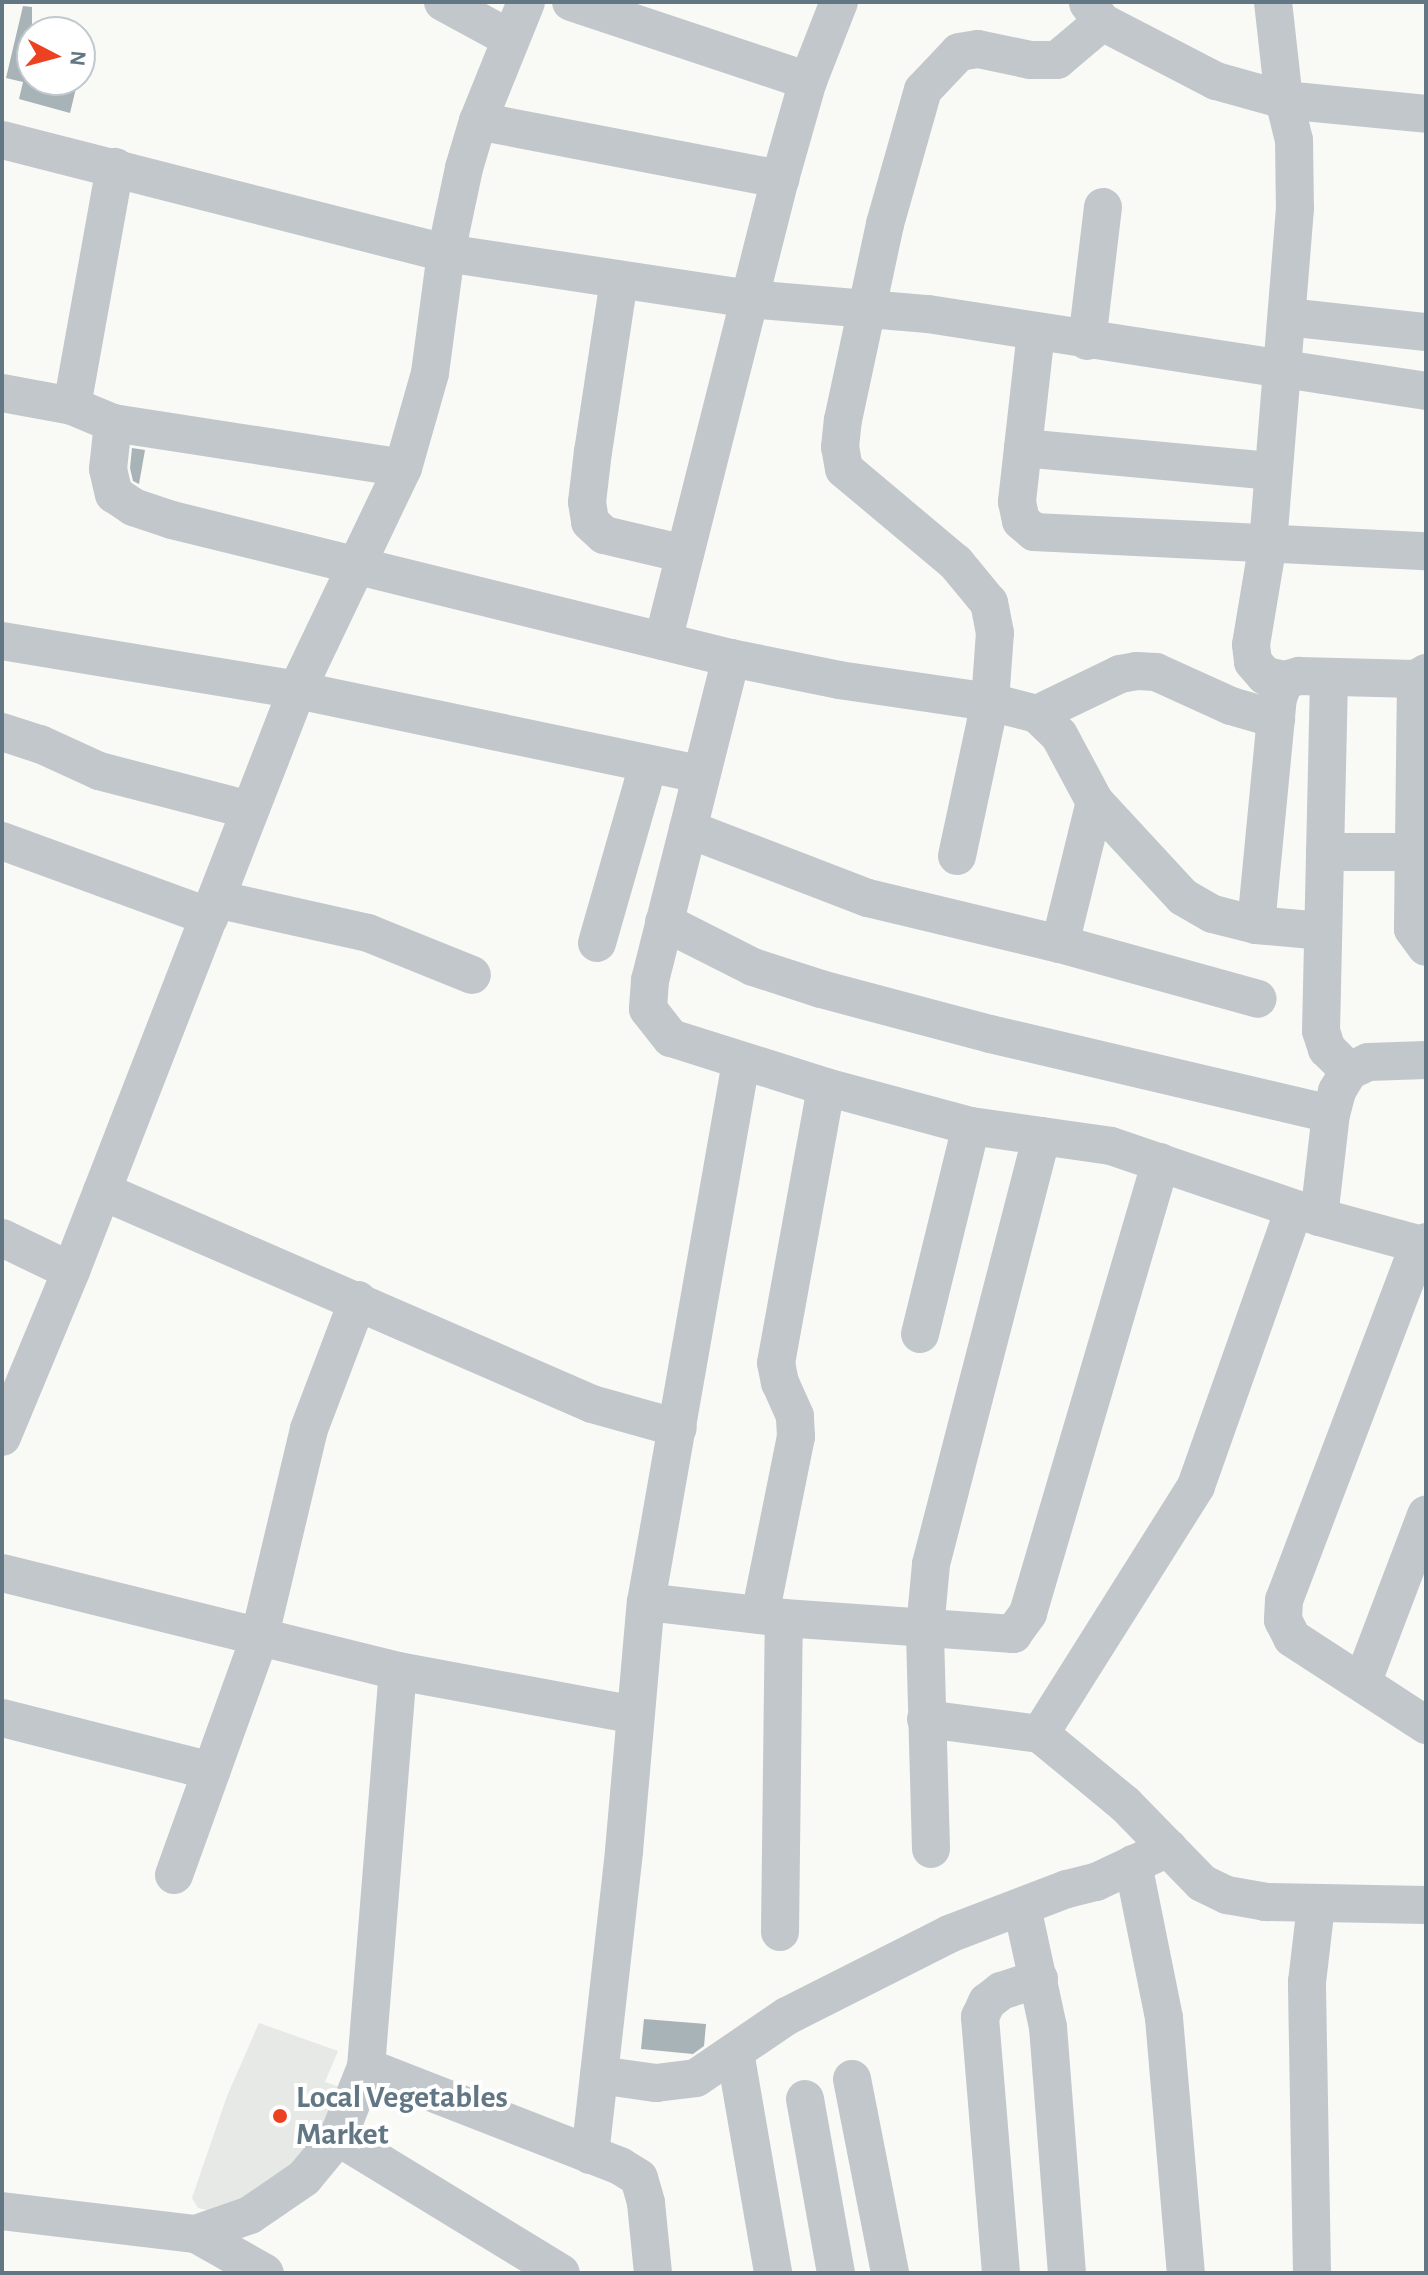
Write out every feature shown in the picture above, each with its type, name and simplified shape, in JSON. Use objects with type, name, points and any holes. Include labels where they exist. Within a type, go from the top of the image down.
[{"type":"street","points":[[443,2],[511,39]]},
{"type":"street","points":[[2,1437],[71,1271],[297,690],[360,564],[403,468],[430,373],[446,253],[478,121],[526,2]]},
{"type":"street","points":[[571,2],[808,81]]},
{"type":"street","points":[[663,641],[780,179],[808,81],[839,2]]},
{"type":"street","points":[[1273,2],[1284,100],[1294,140],[1295,208],[1268,543],[1253,662],[1265,676],[1285,680],[1299,676],[1329,679],[1421,676],[1420,852],[1413,929],[1426,947]]},
{"type":"street","points":[[957,856],[990,702],[995,633],[989,603],[956,563],[844,469],[840,447],[843,420],[885,224],[923,90],[959,52],[978,49],[1030,60],[1057,60],[1095,12],[1216,81],[1284,100],[1426,114]]},
{"type":"street","points":[[478,121],[780,179]]},
{"type":"street","points":[[2,140],[446,253],[749,299],[928,314],[1426,391]]},
{"type":"street","points":[[72,406],[115,167]]},
{"type":"street","points":[[1087,341],[1103,207]]},
{"type":"street","points":[[619,280],[591,464],[587,502],[590,522],[604,535],[685,554]]},
{"type":"street","points":[[1287,317],[1426,332]]},
{"type":"street","points":[[1036,332],[1017,502],[1021,521],[1034,532],[1426,551]]},
{"type":"street","points":[[2,393],[72,406],[113,423],[403,468]]},
{"type":"street","points":[[113,423],[108,469],[114,494],[133,507],[172,520],[731,658],[839,680],[990,702],[1037,714],[1059,735],[1095,802],[1183,897],[1213,914],[1256,925],[1323,931]]},
{"type":"street","points":[[1023,448],[1273,471]]},
{"type":"street","points":[[2,641],[297,690],[700,774]]},
{"type":"street","points":[[731,658],[650,980],[648,1009],[671,1038],[826,1087],[971,1126],[1111,1146],[1307,1213],[1424,1243],[1284,1600],[1283,1620],[1292,1638],[1327,1663],[1363,1681],[1426,1725]]},
{"type":"street","points":[[1037,714],[1120,674],[1137,671],[1156,672],[1231,706],[1276,719]]},
{"type":"street","points":[[1329,679],[1321,1031],[1327,1049],[1349,1071]]},
{"type":"street","points":[[1256,925],[1276,719],[1285,680]]},
{"type":"street","points":[[2,732],[40,744],[99,771],[250,810]]},
{"type":"street","points":[[597,943],[648,765]]},
{"type":"street","points":[[1060,944],[1095,802]]},
{"type":"street","points":[[688,829],[868,898],[1060,944],[1258,999]]},
{"type":"street","points":[[2,841],[213,908],[368,933],[472,975]]},
{"type":"street","points":[[1325,852],[1420,852]]},
{"type":"street","points":[[664,922],[753,967],[821,989],[990,1034],[1331,1114]]},
{"type":"street","points":[[1040,1734],[1196,1486],[1307,1213],[1337,1091],[1349,1071],[1368,1062],[1426,1060]]},
{"type":"street","points":[[590,2155],[623,1865],[646,1602],[741,1062]]},
{"type":"street","points":[[780,1932],[772,1617],[796,1437],[795,1416],[780,1383],[776,1363],[826,1087]]},
{"type":"street","points":[[920,1334],[971,1126]]},
{"type":"street","points":[[931,1849],[925,1629],[931,1564],[942,1512],[1042,1136]]},
{"type":"street","points":[[646,1602],[772,1617],[1013,1634],[1028,1613],[1161,1162]]},
{"type":"street","points":[[102,1191],[592,1404],[678,1428]]},
{"type":"street","points":[[2,1238],[71,1271]]},
{"type":"street","points":[[174,1875],[259,1639],[309,1429],[358,1300]]},
{"type":"street","points":[[1363,1681],[1424,1527]]},
{"type":"street","points":[[2,1573],[398,1671],[635,1715]]},
{"type":"street","points":[[196,2234],[250,2215],[304,2178],[338,2137],[366,2067],[398,1671]]},
{"type":"street","points":[[2,1718],[211,1771]]},
{"type":"street","points":[[926,1719],[1040,1734],[1117,1797],[1202,1883],[1227,1895],[1265,1902],[1316,1905],[1426,1905]]},
{"type":"street","points":[[599,2075],[656,2083],[696,2078],[787,2016],[949,1934],[1096,1882],[1168,1848]]},
{"type":"street","points":[[1133,1864],[1164,2018],[1186,2273]]},
{"type":"street","points":[[1312,2273],[1307,1997],[1316,1905]]},
{"type":"street","points":[[1022,1907],[1048,2027],[1067,2273]]},
{"type":"street","points":[[1001,2273],[980,2017],[987,2002],[1001,1991],[1039,1979]]},
{"type":"street","points":[[735,2052],[773,2273]]},
{"type":"street","points":[[366,2067],[620,2166],[639,2178],[646,2203],[653,2273]]},
{"type":"street","points":[[852,2079],[890,2273]]},
{"type":"street","points":[[805,2099],[836,2273]]},
{"type":"street","points":[[338,2137],[561,2273]]},
{"type":"street","points":[[2,2211],[196,2234],[265,2273]]},
{"type":"shaded area","name":"Local Vegetables Market","points":[[259,2023],[338,2051],[325,2082],[351,2091],[297,2171],[216,2212],[198,2208],[192,2198],[227,2096]]},
{"type":"building","points":[[23,6],[32,7],[32,16],[21,16]]},
{"type":"building","points":[[16,36],[16,80],[6,78]]},
{"type":"building","points":[[20,96],[74,96],[70,113],[19,99]]},
{"type":"building","points":[[132,448],[145,450],[139,484],[133,481],[130,468]]},
{"type":"building","points":[[644,2019],[706,2024],[704,2046],[693,2054],[641,2049]]},
{"type":"place","name":"Local Vegetables Market","points":[[280,2116]]}]
